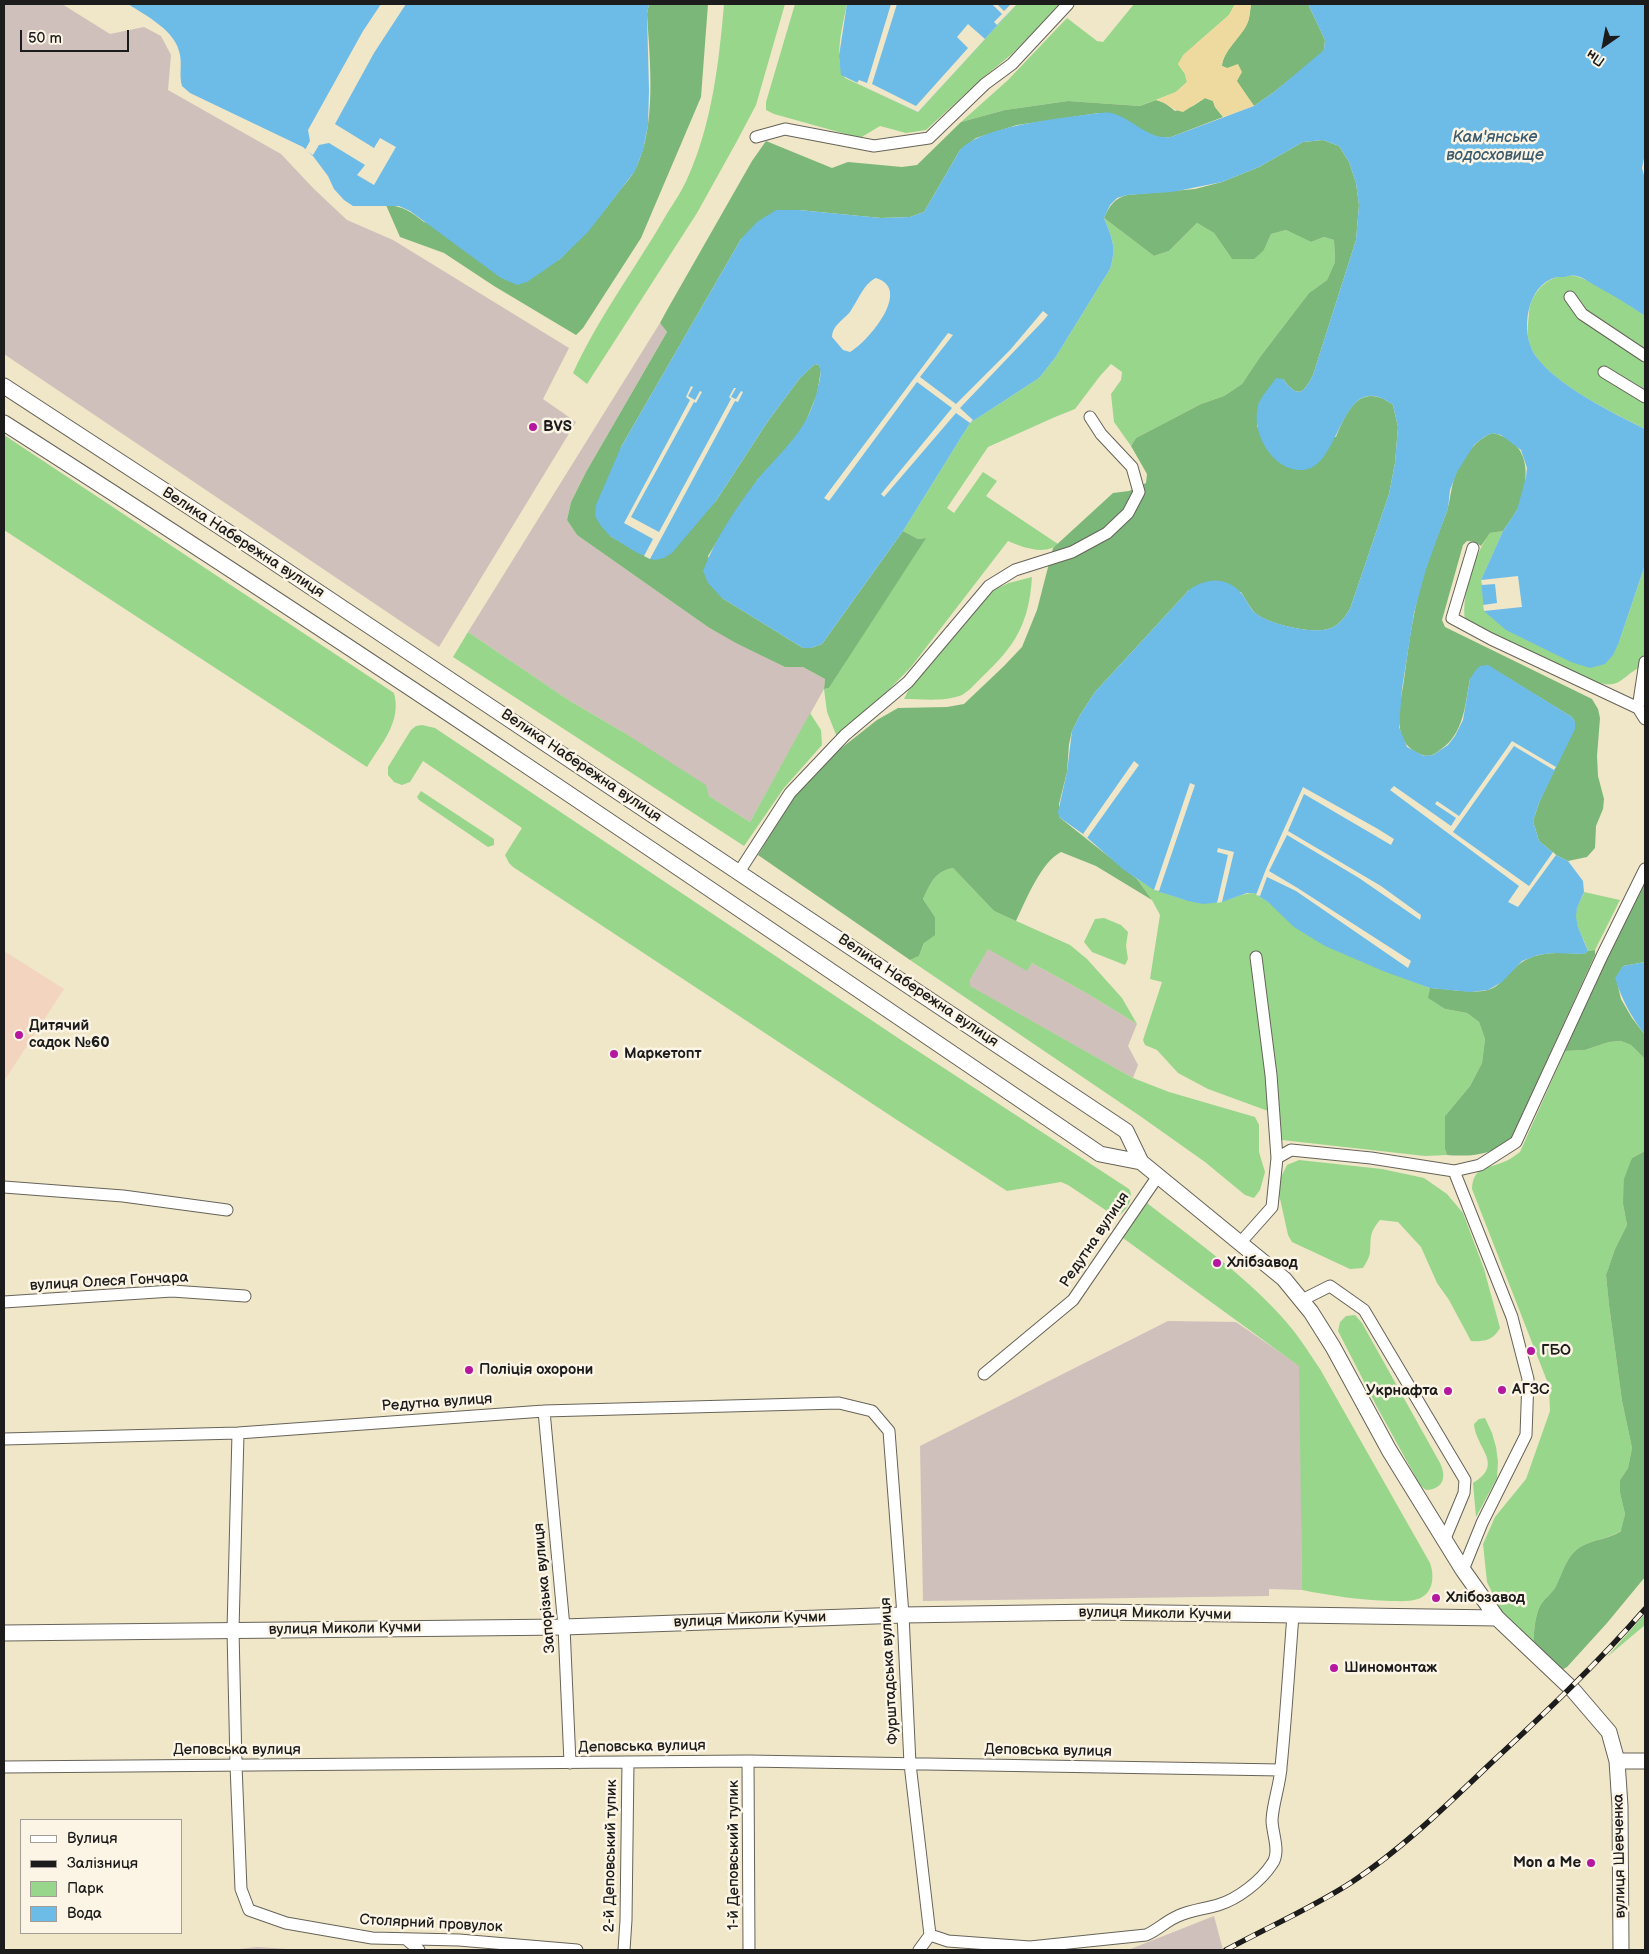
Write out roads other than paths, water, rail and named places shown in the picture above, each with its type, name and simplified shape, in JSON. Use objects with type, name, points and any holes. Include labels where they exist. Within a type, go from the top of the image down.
[{"type":"street","points":[[756,136],[785,129],[874,146],[929,138],[985,84],[1012,64],[1068,4]]},
{"type":"street","points":[[1570,297],[1582,314],[1645,356]]},
{"type":"street","points":[[1604,372],[1645,397]]},
{"type":"street","name":"Велика Набережна вулиця","points":[[4,386],[262,555],[1126,1130],[1141,1162],[1284,1278],[1312,1312],[1389,1450],[1463,1570],[1497,1618],[1573,1690],[1609,1732],[1617,1761]]},
{"type":"street","points":[[739,872],[790,793],[845,735],[908,682],[989,586],[1015,570],[1072,552],[1107,533],[1128,513],[1139,492],[1132,467],[1101,434],[1090,417]]},
{"type":"street","name":"Велика Набережна вулиця","points":[[4,423],[176,533],[538,772],[1100,1154],[1141,1162]]},
{"type":"street","points":[[1473,548],[1452,618],[1491,639],[1638,708],[1645,720]]},
{"type":"street","points":[[1638,708],[1645,662]]},
{"type":"street","points":[[1277,1158],[1291,1150],[1371,1158],[1454,1171],[1480,1165],[1516,1142],[1602,956],[1645,870]]},
{"type":"street","points":[[1240,1242],[1272,1207],[1277,1158],[1271,1075],[1256,957]]},
{"type":"street","points":[[1454,1171],[1512,1317],[1528,1379],[1526,1435],[1482,1524],[1463,1570]]},
{"type":"street","name":"Редутна вулиця","points":[[984,1374],[1074,1300],[1158,1176]]},
{"type":"street","points":[[4,1187],[123,1196],[227,1210]]},
{"type":"street","points":[[1302,1300],[1330,1286],[1364,1310],[1465,1480],[1464,1493],[1444,1540]]},
{"type":"street","name":"вулиця Олеся Гончара","points":[[4,1302],[172,1291],[245,1296]]},
{"type":"street","name":"Редутна вулиця","points":[[4,1438],[238,1433],[544,1411],[839,1403],[872,1410]]},
{"type":"street","name":"Фурштадська вулиця","points":[[872,1410],[889,1431],[903,1615],[910,1764],[930,1935]]},
{"type":"street","name":"Запорізька вулиця","points":[[544,1411],[564,1627],[570,1763]]},
{"type":"street","points":[[236,1765],[233,1630],[238,1433]]},
{"type":"street","name":"вулиця Миколи Кучми","points":[[4,1633],[564,1627],[903,1615],[1096,1612],[1497,1618]]},
{"type":"street","points":[[919,1950],[930,1935],[948,1942],[1030,1947],[1104,1941],[1146,1935],[1180,1915],[1197,1909],[1219,1905],[1239,1894],[1259,1879],[1274,1863],[1276,1853],[1272,1820],[1281,1770],[1293,1615]]},
{"type":"street","name":"Деповська вулиця","points":[[4,1767],[748,1760],[1281,1770]]},
{"type":"street","name":"1-й Деповський тупик","points":[[748,1760],[749,1950]]},
{"type":"street","points":[[1617,1761],[1645,1761]]},
{"type":"street","name":"вулиця Шевченка","points":[[1617,1761],[1620,1806],[1621,1950]]},
{"type":"street","name":"2-й Деповський тупик","points":[[624,1950],[628,1762]]},
{"type":"street","name":"Столярний провулок","points":[[236,1765],[241,1888],[249,1910],[286,1923],[372,1938],[459,1940],[577,1950]]},
{"type":"street","points":[[406,1939],[419,1950]]},
{"type":"water","points":[[128,4],[649,4],[647,14],[648,125],[643,150],[635,171],[588,232],[559,260],[527,282],[517,285],[501,278],[410,211],[399,206],[353,206],[344,200],[334,189],[328,176],[313,156],[303,147],[190,93],[182,86],[180,55],[173,38],[167,31]]},
{"type":"water","points":[[847,4],[1017,4],[918,112],[841,75],[839,56]]},
{"type":"water","name":"Кам'янське водосховище","points":[[1308,4],[1645,4],[1645,153],[1642,168],[1645,179],[1645,316],[1584,279],[1572,276],[1557,277],[1547,281],[1538,289],[1532,299],[1527,322],[1530,346],[1535,355],[1557,377],[1585,397],[1645,429],[1645,565],[1619,642],[1613,655],[1605,664],[1590,668],[1571,662],[1506,630],[1484,611],[1481,580],[1503,531],[1517,510],[1527,468],[1521,450],[1501,435],[1492,433],[1474,445],[1457,472],[1450,490],[1448,508],[1426,569],[1414,613],[1402,689],[1399,727],[1407,747],[1424,756],[1433,755],[1448,745],[1463,720],[1470,679],[1480,666],[1488,665],[1572,717],[1575,722],[1575,729],[1539,803],[1533,821],[1539,841],[1556,855],[1568,861],[1583,881],[1584,892],[1577,908],[1576,917],[1588,951],[1584,954],[1552,953],[1538,955],[1522,961],[1502,982],[1488,990],[1470,992],[1430,988],[1383,971],[1325,946],[1294,927],[1268,902],[1254,893],[1247,893],[1222,902],[1203,904],[1154,890],[1124,870],[1083,834],[1059,817],[1058,812],[1067,772],[1072,731],[1080,715],[1095,692],[1189,590],[1209,581],[1222,581],[1235,587],[1252,610],[1260,616],[1279,624],[1301,629],[1320,630],[1332,628],[1341,621],[1350,609],[1389,494],[1395,463],[1398,427],[1393,405],[1376,396],[1362,398],[1352,407],[1326,453],[1316,465],[1303,470],[1292,469],[1273,457],[1260,437],[1257,425],[1260,400],[1276,378],[1283,379],[1292,389],[1300,392],[1306,387],[1313,375],[1356,240],[1359,205],[1356,183],[1349,162],[1339,146],[1323,140],[1303,142],[1259,167],[1222,182],[1172,192],[1127,195],[1117,198],[1110,205],[1104,218],[1113,243],[1110,269],[1055,358],[1039,378],[970,423],[903,531],[822,644],[811,648],[803,648],[722,598],[708,583],[703,571],[720,535],[742,500],[802,427],[814,402],[820,376],[819,365],[815,364],[800,378],[768,421],[716,501],[672,553],[664,558],[650,559],[610,536],[595,516],[596,505],[621,447],[741,239],[757,222],[776,210],[799,210],[881,218],[910,217],[924,212],[960,150],[971,141],[986,134],[1025,124],[1066,117],[1109,113],[1126,119],[1147,132],[1162,137],[1171,137],[1254,106],[1274,92],[1324,50],[1325,40]],"holes":[[[876,278],[886,284],[890,293],[889,304],[884,315],[867,338],[858,346],[850,352],[843,350],[832,337],[836,326],[850,312],[864,288],[872,280]]]},
{"type":"water","points":[[1645,962],[1645,1035],[1627,1008],[1615,978],[1623,966]]},
{"type":"railway","points":[[1226,1950],[1337,1891],[1389,1855],[1441,1811],[1550,1707],[1589,1669],[1645,1609]]},
{"type":"place","name":"BVS","points":[[533,427]]},
{"type":"place","name":"Дитячий садок №60","points":[[19,1035]]},
{"type":"place","name":"Маркетопт","points":[[614,1054]]},
{"type":"place","name":"Хлібзавод","points":[[1217,1263]]},
{"type":"place","name":"ГБО","points":[[1531,1351]]},
{"type":"place","name":"Поліція охорони","points":[[469,1370]]},
{"type":"place","name":"АГЗС","points":[[1502,1390]]},
{"type":"place","name":"Укрнафта","points":[[1448,1391]]},
{"type":"place","name":"Хлібозавод","points":[[1436,1598]]},
{"type":"place","name":"Шиномонтаж","points":[[1334,1668]]},
{"type":"place","name":"Mon a Me","points":[[1591,1863]]}]
